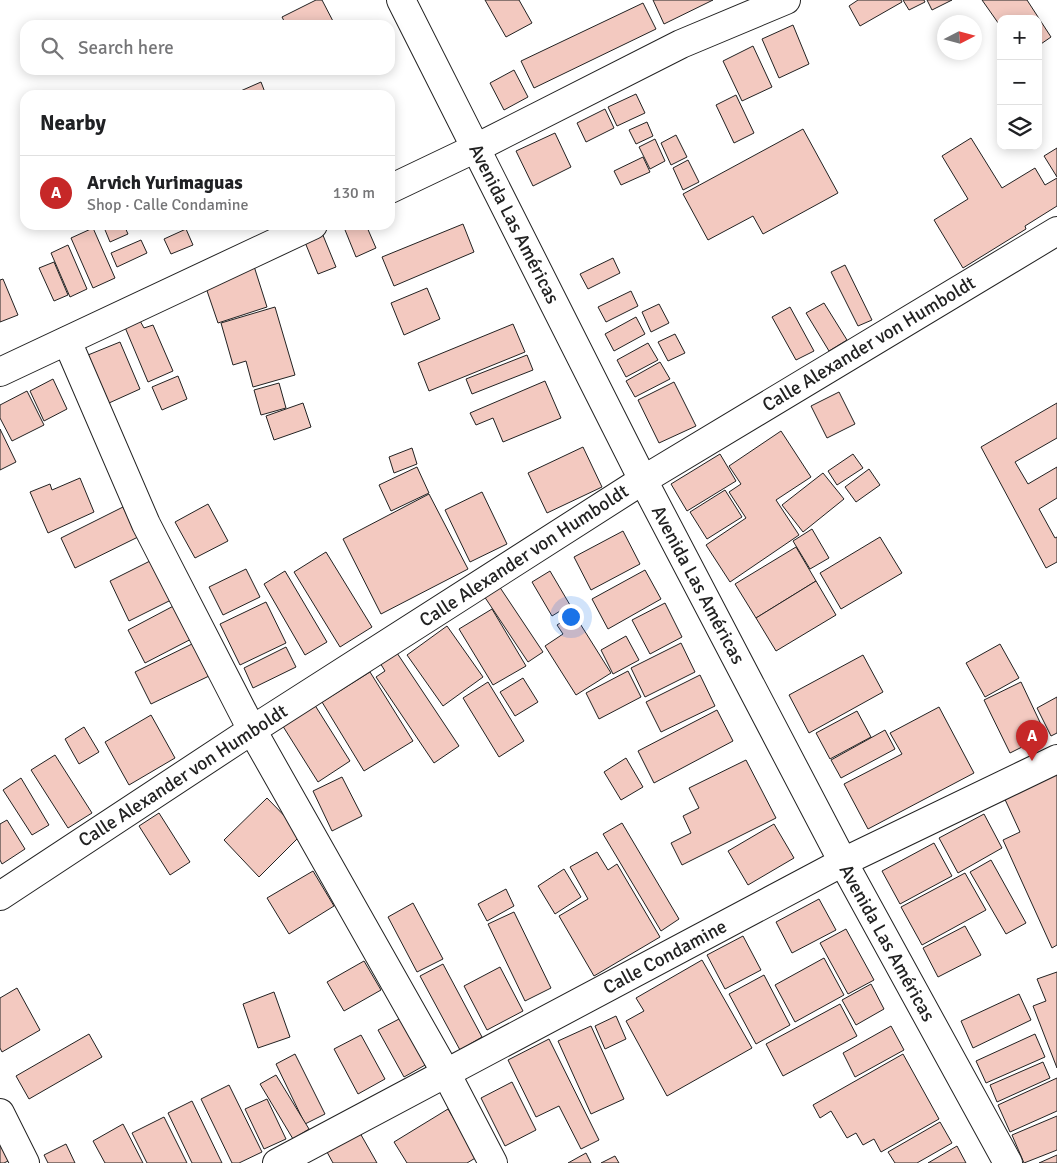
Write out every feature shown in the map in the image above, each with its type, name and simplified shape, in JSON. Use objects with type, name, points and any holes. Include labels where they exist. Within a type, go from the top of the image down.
[{"type":"street","name":"Avenida Las Américas","points":[[401,0],[643,480],[843,862],[1008,1163]]},
{"type":"street","points":[[395,187],[476,148],[681,44],[786,0]]},
{"type":"street","points":[[0,372],[303,230]]},
{"type":"street","name":"Calle Alexander von Humboldt","points":[[0,896],[252,730],[643,480],[1057,231]]},
{"type":"street","points":[[66,341],[146,524],[252,730],[446,1073],[493,1163]]},
{"type":"street","name":"Calle Condamine","points":[[277,1163],[843,862],[1057,759]]},
{"type":"street","points":[[0,1113],[26,1163]]},
{"type":"building","points":[[316,0],[322,0],[332,20],[284,20],[282,17]]},
{"type":"building","points":[[485,0],[519,0],[532,23],[506,37]]},
{"type":"building","points":[[653,0],[713,0],[664,24]]},
{"type":"building","points":[[858,0],[901,0],[902,2],[860,26],[849,6]]},
{"type":"building","points":[[903,0],[924,0],[925,2],[909,10]]},
{"type":"building","points":[[927,0],[952,0],[932,10]]},
{"type":"building","points":[[982,0],[1027,0],[1037,15],[997,15],[997,21]]},
{"type":"building","points":[[643,3],[656,29],[534,88],[521,61]]},
{"type":"building","points":[[1042,23],[1051,37],[1042,43]]},
{"type":"building","points":[[793,25],[809,64],[779,78],[762,39]]},
{"type":"building","points":[[753,46],[772,87],[742,101],[723,61]]},
{"type":"building","points":[[514,70],[528,97],[504,110],[490,83]]},
{"type":"building","points":[[261,82],[264,90],[243,90]]},
{"type":"building","points":[[636,94],[645,113],[617,126],[608,107]]},
{"type":"building","points":[[736,95],[754,133],[734,143],[716,105]]},
{"type":"building","points":[[605,109],[614,128],[586,142],[577,123]]},
{"type":"building","points":[[647,122],[653,136],[636,144],[629,130]]},
{"type":"building","points":[[803,129],[838,193],[763,234],[753,216],[708,240],[683,194]]},
{"type":"building","points":[[555,133],[571,167],[533,186],[516,151]]},
{"type":"building","points":[[676,135],[687,157],[671,165],[661,143]]},
{"type":"building","points":[[971,138],[1002,188],[1035,168],[1045,185],[1057,178],[1057,206],[1025,226],[1026,229],[963,268],[934,220],[968,199],[942,156]]},
{"type":"building","points":[[655,139],[665,161],[650,169],[639,147]]},
{"type":"building","points":[[1057,148],[1057,177],[1044,156]]},
{"type":"building","points":[[643,157],[650,172],[621,185],[614,171]]},
{"type":"building","points":[[688,160],[699,182],[683,190],[673,168]]},
{"type":"building","points":[[463,224],[474,252],[394,286],[382,257]]},
{"type":"building","points":[[89,230],[94,230],[115,278],[93,288],[71,238]]},
{"type":"building","points":[[105,230],[126,230],[128,234],[110,242]]},
{"type":"building","points":[[186,230],[193,245],[171,254],[164,239]]},
{"type":"building","points":[[315,230],[321,230],[336,267],[318,274],[302,235]]},
{"type":"building","points":[[345,230],[368,230],[376,248],[356,257]]},
{"type":"building","points":[[141,240],[147,253],[117,267],[111,253]]},
{"type":"building","points":[[68,245],[87,289],[70,297],[51,253]]},
{"type":"building","points":[[613,258],[620,273],[588,289],[580,274]]},
{"type":"building","points":[[54,262],[68,295],[54,301],[39,268]]},
{"type":"building","points":[[253,263],[267,307],[218,323],[203,279]]},
{"type":"building","points":[[845,265],[872,320],[858,326],[831,272]]},
{"type":"building","points":[[3,279],[18,315],[0,322],[0,280]]},
{"type":"building","points":[[427,288],[440,319],[404,335],[391,303]]},
{"type":"building","points":[[631,291],[638,306],[606,322],[598,307]]},
{"type":"building","points":[[824,303],[847,340],[829,351],[806,313]]},
{"type":"building","points":[[659,304],[669,323],[651,332],[642,312]]},
{"type":"building","points":[[275,307],[295,375],[253,387],[246,361],[233,365],[221,323]]},
{"type":"building","points":[[790,307],[814,351],[796,360],[772,317]]},
{"type":"building","points":[[636,317],[645,334],[614,351],[605,334]]},
{"type":"building","points":[[139,319],[144,328],[153,325],[173,371],[148,382],[124,325]]},
{"type":"building","points":[[513,324],[525,352],[429,391],[418,363]]},
{"type":"building","points":[[675,334],[685,353],[668,361],[658,342]]},
{"type":"building","points":[[120,342],[140,389],[109,403],[88,355]]},
{"type":"building","points":[[648,343],[658,360],[626,377],[617,360]]},
{"type":"building","points":[[527,355],[533,370],[472,394],[466,379]]},
{"type":"building","points":[[660,362],[670,379],[635,397],[626,381]]},
{"type":"building","points":[[178,376],[187,399],[162,410],[152,387]]},
{"type":"building","points":[[53,379],[67,409],[44,421],[30,391]]},
{"type":"building","points":[[545,381],[561,418],[503,442],[493,418],[476,425],[470,413]]},
{"type":"building","points":[[674,382],[696,426],[659,443],[638,400]]},
{"type":"building","points":[[279,383],[286,408],[261,415],[254,390]]},
{"type":"building","points":[[27,391],[44,425],[12,441],[0,418],[0,405]]},
{"type":"building","points":[[839,392],[855,424],[827,438],[811,406]]},
{"type":"building","points":[[303,403],[311,427],[274,440],[266,416]]},
{"type":"building","points":[[1057,403],[1057,438],[1015,462],[1028,484],[1057,467],[1057,498],[1039,509],[1055,538],[1057,537],[1057,562],[1046,568],[981,447]]},
{"type":"building","points":[[0,429],[16,462],[0,470]]},
{"type":"building","points":[[781,431],[811,477],[776,500],[799,535],[730,582],[706,545],[746,518],[729,492],[741,484],[729,466]]},
{"type":"building","points":[[583,447],[602,487],[547,513],[528,473]]},
{"type":"building","points":[[412,448],[417,464],[394,473],[389,457]]},
{"type":"building","points":[[720,454],[736,481],[687,511],[671,484]]},
{"type":"building","points":[[853,454],[863,468],[837,485],[828,471]]},
{"type":"building","points":[[417,467],[429,493],[391,511],[379,485]]},
{"type":"building","points":[[869,469],[880,485],[856,502],[845,487]]},
{"type":"building","points":[[823,473],[844,499],[803,532],[782,505]]},
{"type":"building","points":[[80,478],[94,512],[48,533],[30,492],[50,484],[52,490]]},
{"type":"building","points":[[725,490],[742,517],[707,539],[690,512]]},
{"type":"building","points":[[482,492],[507,544],[470,562],[445,510]]},
{"type":"building","points":[[429,494],[468,569],[381,614],[343,539]]},
{"type":"building","points":[[208,504],[228,541],[195,558],[175,522]]},
{"type":"building","points":[[123,507],[138,537],[75,568],[61,538]]},
{"type":"building","points":[[812,529],[829,558],[810,569],[793,541]]},
{"type":"building","points":[[623,531],[640,564],[591,590],[574,557]]},
{"type":"building","points":[[880,537],[902,573],[841,609],[820,573]]},
{"type":"building","points":[[796,547],[816,581],[756,618],[735,584]]},
{"type":"building","points":[[326,552],[372,627],[340,647],[294,572]]},
{"type":"building","points":[[154,559],[173,599],[129,621],[110,581]]},
{"type":"building","points":[[246,569],[260,597],[223,615],[209,587]]},
{"type":"building","points":[[645,570],[661,599],[608,629],[592,599]]},
{"type":"building","points":[[285,571],[327,642],[305,655],[264,584]]},
{"type":"building","points":[[550,571],[570,605],[552,616],[532,582]]},
{"type":"building","points":[[495,580],[543,652],[528,662],[480,590]]},
{"type":"building","points":[[816,581],[836,615],[776,651],[756,618]]},
{"type":"building","points":[[181,602],[199,635],[145,663],[128,630]]},
{"type":"building","points":[[266,602],[286,643],[240,665],[220,624]]},
{"type":"building","points":[[665,603],[682,637],[650,654],[632,620]]},
{"type":"building","points":[[492,609],[526,666],[493,685],[459,629]]},
{"type":"building","points":[[574,614],[611,673],[576,695],[545,646],[563,634],[557,625]]},
{"type":"building","points":[[447,626],[483,677],[443,706],[407,655]]},
{"type":"building","points":[[626,636],[639,660],[613,674],[601,650]]},
{"type":"building","points":[[194,643],[209,676],[151,704],[135,672]]},
{"type":"building","points":[[681,643],[695,672],[645,697],[631,668]]},
{"type":"building","points":[[1000,644],[1019,678],[985,697],[966,663]]},
{"type":"building","points":[[286,647],[296,667],[253,688],[244,668]]},
{"type":"building","points":[[393,647],[459,746],[434,763],[376,677],[385,671],[377,658]]},
{"type":"building","points":[[863,655],[883,692],[809,733],[789,695]]},
{"type":"building","points":[[628,671],[641,697],[599,719],[586,693]]},
{"type":"building","points":[[370,672],[413,741],[364,771],[322,702]]},
{"type":"building","points":[[700,675],[715,706],[661,732],[646,702]]},
{"type":"building","points":[[523,678],[538,702],[515,716],[500,692]]},
{"type":"building","points":[[488,682],[524,741],[499,757],[463,698]]},
{"type":"building","points":[[1021,682],[1046,735],[1010,753],[984,700]]},
{"type":"building","points":[[1057,697],[1057,733],[1051,736],[1037,708]]},
{"type":"building","points":[[311,699],[350,761],[318,782],[279,720]]},
{"type":"building","points":[[939,707],[974,773],[868,829],[844,784],[902,754],[890,733]]},
{"type":"building","points":[[717,710],[733,741],[654,783],[638,751]]},
{"type":"building","points":[[857,711],[871,737],[830,759],[816,733]]},
{"type":"building","points":[[151,715],[175,758],[129,785],[105,742]]},
{"type":"building","points":[[84,727],[99,752],[79,764],[65,739]]},
{"type":"building","points":[[885,730],[895,749],[841,778],[831,760]]},
{"type":"building","points":[[55,755],[92,813],[68,828],[31,770]]},
{"type":"building","points":[[626,758],[643,787],[621,800],[604,772]]},
{"type":"building","points":[[746,760],[776,818],[682,865],[671,843],[691,833],[683,816],[699,808],[689,788]]},
{"type":"building","points":[[1057,768],[1057,945],[1052,948],[1003,840],[1020,832],[1002,793]]},
{"type":"building","points":[[342,777],[362,816],[332,831],[313,791]]},
{"type":"building","points":[[21,778],[49,825],[32,835],[3,790]]},
{"type":"building","points":[[267,798],[302,834],[259,877],[224,840]]},
{"type":"building","points":[[159,813],[190,862],[170,875],[139,826]]},
{"type":"building","points":[[984,814],[1002,848],[958,873],[939,838]]},
{"type":"building","points":[[7,820],[25,849],[2,864],[0,860],[0,824]]},
{"type":"building","points":[[622,823],[679,919],[661,931],[603,834]]},
{"type":"building","points":[[774,824],[794,858],[748,885],[728,851]]},
{"type":"building","points":[[934,843],[952,876],[900,904],[882,871]]},
{"type":"building","points":[[597,852],[608,870],[617,864],[660,937],[594,976],[559,916],[588,899],[570,867]]},
{"type":"building","points":[[991,860],[1026,923],[1006,934],[970,872]]},
{"type":"building","points":[[564,869],[581,897],[555,914],[538,886]]},
{"type":"building","points":[[313,871],[334,906],[289,934],[267,898]]},
{"type":"building","points":[[965,873],[986,910],[922,945],[901,907]]},
{"type":"building","points":[[506,889],[514,906],[487,921],[478,904]]},
{"type":"building","points":[[819,899],[836,930],[792,953],[776,922]]},
{"type":"building","points":[[413,903],[443,959],[417,972],[388,917]]},
{"type":"building","points":[[514,912],[551,988],[525,1001],[488,924]]},
{"type":"building","points":[[965,926],[981,955],[938,977],[923,948]]},
{"type":"building","points":[[846,929],[874,980],[848,994],[820,943]]},
{"type":"building","points":[[743,936],[761,970],[725,989],[707,955]]},
{"type":"building","points":[[824,958],[844,995],[795,1022],[775,985]]},
{"type":"building","points":[[702,960],[752,1048],[667,1096],[626,1021],[644,1011],[636,998]]},
{"type":"building","points":[[364,961],[381,990],[344,1011],[327,982]]},
{"type":"building","points":[[443,964],[482,1037],[460,1050],[420,976]]},
{"type":"building","points":[[500,967],[523,1011],[487,1030],[464,986]]},
{"type":"building","points":[[1057,972],[1057,1068],[1033,1006],[1046,1001],[1037,979]]},
{"type":"building","points":[[764,975],[790,1025],[756,1044],[729,994]]},
{"type":"building","points":[[871,984],[884,1009],[856,1025],[842,1000]]},
{"type":"building","points":[[17,988],[40,1030],[2,1052],[0,1048],[0,998]]},
{"type":"building","points":[[274,992],[290,1037],[258,1048],[243,1004]]},
{"type":"building","points":[[1019,994],[1031,1020],[973,1048],[961,1021]]},
{"type":"building","points":[[840,1004],[857,1036],[783,1076],[766,1044]]},
{"type":"building","points":[[616,1016],[626,1039],[605,1049],[595,1026]]},
{"type":"building","points":[[401,1018],[427,1064],[404,1077],[378,1030]]},
{"type":"building","points":[[591,1026],[624,1099],[591,1114],[558,1041]]},
{"type":"building","points":[[891,1026],[904,1050],[855,1077],[843,1053]]},
{"type":"building","points":[[89,1034],[102,1057],[29,1099],[16,1076]]},
{"type":"building","points":[[1035,1034],[1045,1057],[986,1083],[976,1061]]},
{"type":"building","points":[[361,1035],[385,1079],[358,1094],[334,1049]]},
{"type":"building","points":[[549,1039],[599,1140],[581,1149],[559,1106],[536,1117],[508,1060]]},
{"type":"building","points":[[295,1054],[325,1114],[305,1124],[276,1064]]},
{"type":"building","points":[[903,1054],[939,1119],[881,1152],[874,1139],[863,1145],[856,1133],[847,1138],[831,1111],[820,1118],[813,1105]]},
{"type":"building","points":[[1043,1062],[1050,1078],[997,1102],[990,1085]]},
{"type":"building","points":[[276,1075],[309,1129],[293,1139],[260,1084]]},
{"type":"building","points":[[1057,1078],[1057,1111],[1010,1132],[998,1105]]},
{"type":"building","points":[[512,1082],[536,1130],[505,1146],[481,1098]]},
{"type":"building","points":[[229,1085],[262,1152],[239,1163],[232,1163],[201,1099]]},
{"type":"building","points":[[267,1099],[286,1139],[264,1149],[245,1109]]},
{"type":"building","points":[[192,1101],[222,1163],[192,1163],[168,1113]]},
{"type":"building","points":[[448,1109],[477,1157],[467,1163],[407,1163],[394,1142]]},
{"type":"building","points":[[1057,1116],[1057,1150],[1024,1163],[1012,1135]]},
{"type":"building","points":[[164,1117],[187,1163],[147,1163],[132,1133]]},
{"type":"building","points":[[940,1122],[952,1143],[917,1163],[895,1163],[888,1152]]},
{"type":"building","points":[[123,1124],[143,1163],[105,1163],[93,1141]]},
{"type":"building","points":[[360,1133],[377,1163],[333,1163],[327,1152]]},
{"type":"building","points":[[0,1141],[10,1160],[4,1163],[0,1163]]},
{"type":"building","points":[[66,1144],[75,1163],[48,1163],[44,1155]]},
{"type":"building","points":[[957,1146],[966,1163],[928,1163]]},
{"type":"building","points":[[586,1153],[591,1163],[568,1163]]},
{"type":"building","points":[[1057,1155],[1057,1163],[1039,1163]]},
{"type":"building","points":[[615,1156],[619,1163],[601,1163]]},
{"type":"place","name":"Arvich Yurimaguas","points":[[1032,761]]}]
